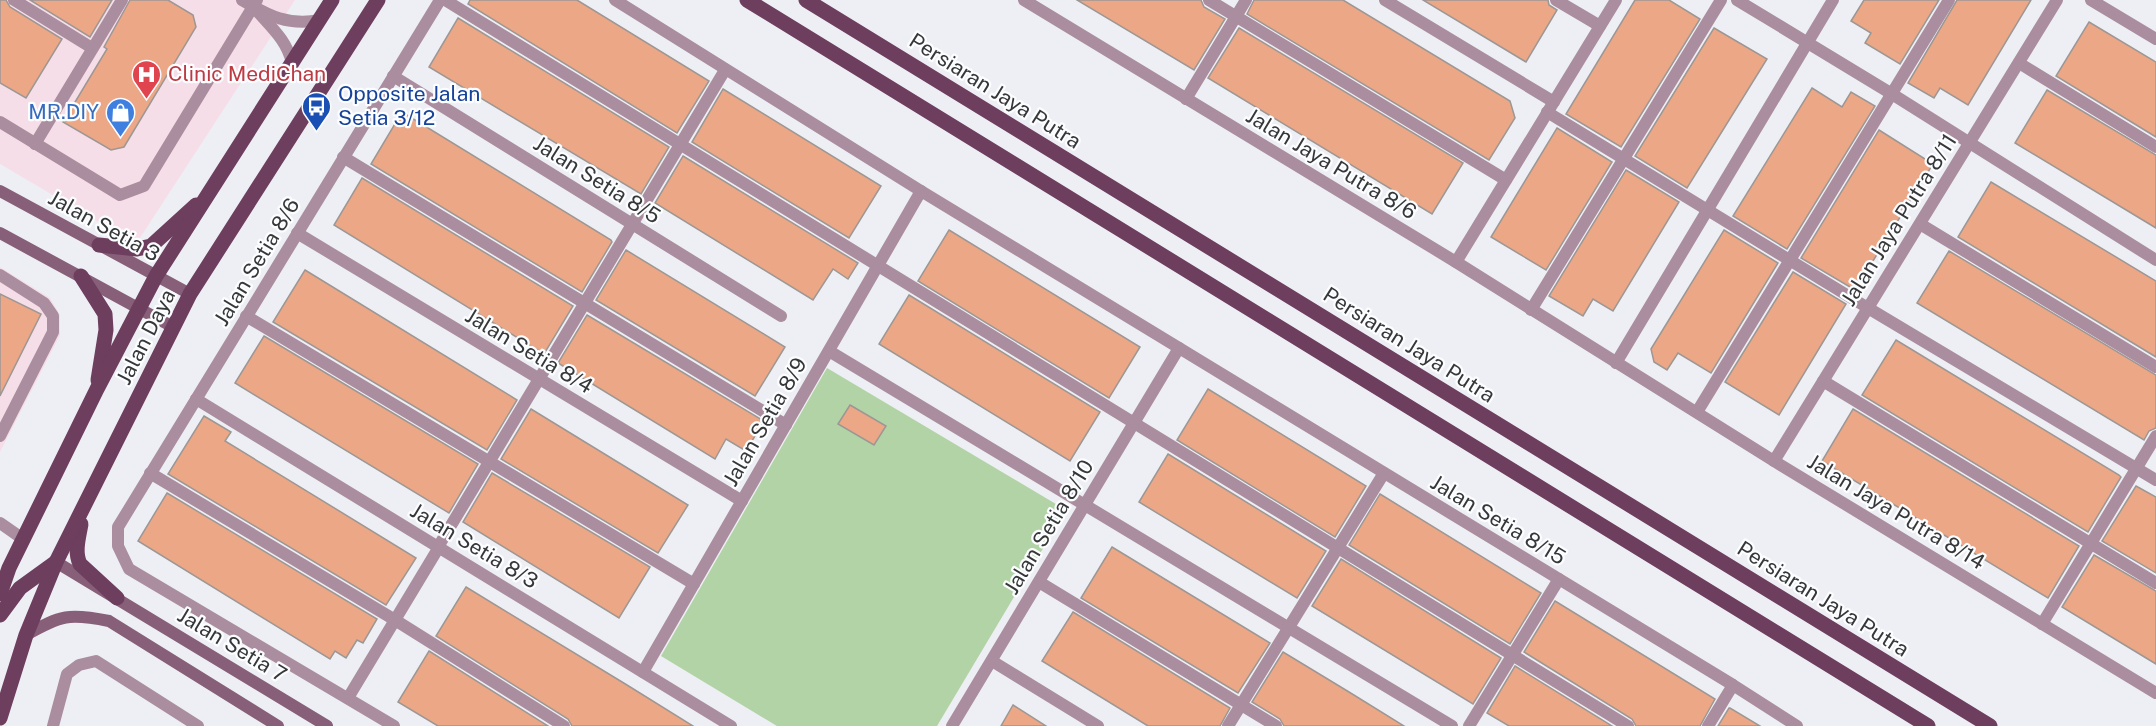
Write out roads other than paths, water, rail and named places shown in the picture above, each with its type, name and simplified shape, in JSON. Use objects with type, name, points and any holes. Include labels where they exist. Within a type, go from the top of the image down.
[{"type":"main road","name":"Jalan Daya","points":[[0,594],[4,569],[23,539],[156,276],[332,0]]},
{"type":"main road","name":"Jalan Daya","points":[[0,718],[26,635],[56,562],[190,294],[378,0]]},
{"type":"main road","points":[[747,0],[1928,726]]},
{"type":"main road","name":"Persiaran Jaya Putra","points":[[806,0],[1990,726]]},
{"type":"main road","points":[[99,245],[137,249],[151,246],[207,195]]},
{"type":"main road","points":[[81,276],[105,314],[106,330],[97,389]]},
{"type":"main road","points":[[84,506],[77,559],[83,568],[117,598]]},
{"type":"main road","points":[[0,615],[20,588],[56,562]]},
{"type":"street","points":[[14,0],[92,48]]},
{"type":"street","points":[[35,144],[122,0]]},
{"type":"street","name":"Jalan Setia 8/6","points":[[348,698],[129,569],[118,546],[118,527],[440,0]]},
{"type":"street","points":[[445,0],[1628,726]]},
{"type":"street","points":[[615,0],[921,191]]},
{"type":"street","name":"Jalan Jaya Putra 8/6","points":[[1024,0],[1456,262],[1616,363]]},
{"type":"street","points":[[1209,0],[1506,180]]},
{"type":"street","points":[[1186,99],[1246,0]]},
{"type":"street","points":[[1385,0],[1551,107],[1624,159],[2156,480]]},
{"type":"street","points":[[1556,0],[1599,27]]},
{"type":"street","points":[[1456,262],[1616,0]]},
{"type":"street","points":[[1531,310],[1721,0]]},
{"type":"street","points":[[1737,0],[1892,94],[2156,260]]},
{"type":"street","points":[[1616,363],[1833,0]]},
{"type":"street","points":[[1697,412],[1949,0]]},
{"type":"street","name":"Jalan Jaya Putra 8/11","points":[[1774,461],[2057,0]]},
{"type":"street","points":[[2091,0],[2156,39]]},
{"type":"street","points":[[251,2],[284,21],[304,23],[320,20]]},
{"type":"street","points":[[251,2],[279,35],[289,50],[292,63]]},
{"type":"street","points":[[0,122],[120,195],[144,186],[251,2]]},
{"type":"street","points":[[2019,63],[2156,147]]},
{"type":"street","points":[[394,726],[348,698],[725,70]]},
{"type":"street","name":"Jalan Setia 8/5","points":[[393,76],[781,316]]},
{"type":"street","points":[[343,157],[786,425]]},
{"type":"street","name":"Jalan Setia 3","points":[[0,191],[190,294]]},
{"type":"street","name":"Jalan Setia 8/9","points":[[643,672],[921,191]]},
{"type":"street","name":"Jalan Setia 8/15","points":[[921,191],[1797,726]]},
{"type":"street","points":[[1920,224],[2156,367]]},
{"type":"street","points":[[0,233],[173,327]]},
{"type":"street","name":"Jalan Setia 8/4","points":[[297,233],[742,501]]},
{"type":"street","points":[[0,275],[44,303],[54,316],[53,332],[0,436]]},
{"type":"street","points":[[246,316],[694,584]]},
{"type":"street","name":"Jalan Setia 8/10","points":[[952,726],[1179,348]]},
{"type":"street","points":[[829,351],[1452,726]]},
{"type":"street","name":"Jalan Jaya Putra 8/14","points":[[1616,363],[2156,693]]},
{"type":"street","points":[[1823,381],[2156,583]]},
{"type":"street","name":"Jalan Setia 8/3","points":[[196,399],[731,726]]},
{"type":"street","points":[[2042,624],[2156,436]]},
{"type":"street","points":[[1228,726],[1384,473]]},
{"type":"street","points":[[150,474],[395,620],[564,726]]},
{"type":"street","points":[[0,523],[23,539]]},
{"type":"street","name":"Jalan Setia 7","points":[[56,562],[327,726]]},
{"type":"street","points":[[1469,726],[1559,579]]},
{"type":"street","points":[[1039,582],[1276,726]]},
{"type":"street","name":"Jalan Setia 7","points":[[26,635],[54,619],[81,615],[109,621],[278,726]]},
{"type":"street","points":[[53,726],[67,674],[79,665],[96,661],[198,726]]},
{"type":"street","points":[[992,661],[1098,726]]},
{"type":"street","points":[[1708,726],[1733,685]]},
{"type":"place","name":"Clinic MediChan","points":[[147,100]]},
{"type":"place","name":"Opposite Jalan Setia 3/12","points":[[317,132]]},
{"type":"place","name":"MR.DIY","points":[[120,138]]}]
